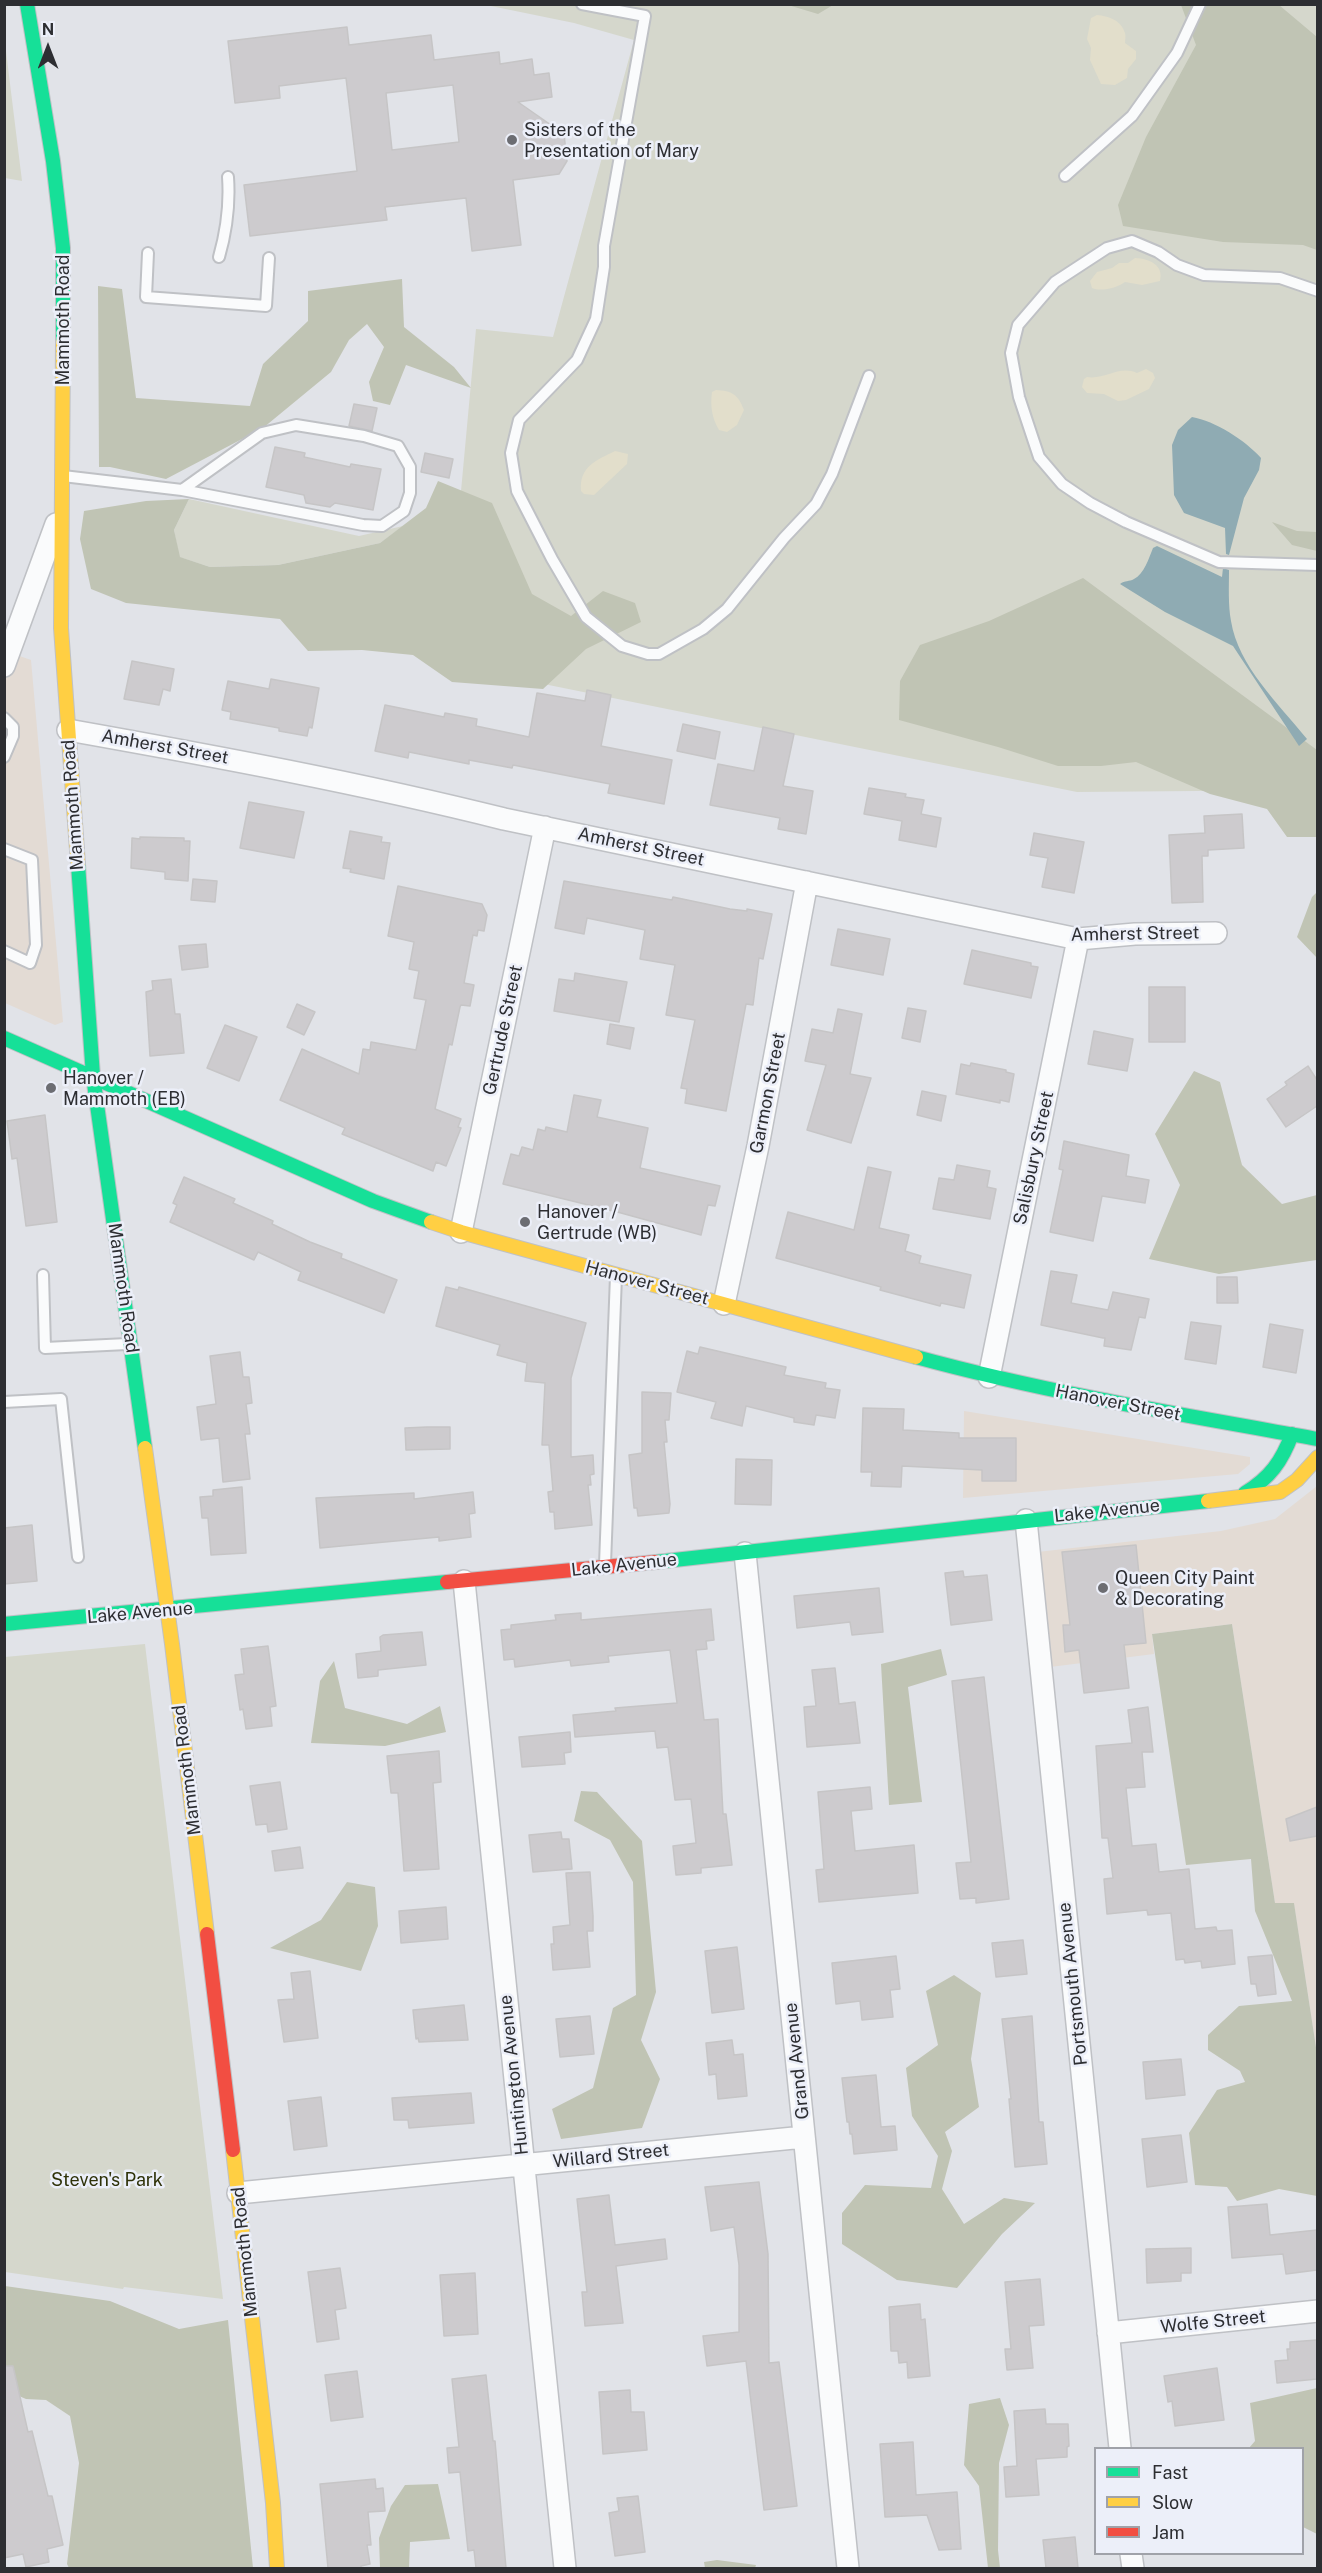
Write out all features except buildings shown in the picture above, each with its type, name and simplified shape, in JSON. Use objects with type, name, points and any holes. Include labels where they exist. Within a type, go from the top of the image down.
[{"type":"main road","name":"Mammoth Road","points":[[27,4],[50,139],[63,248],[61,628],[93,1076],[168,1610],[238,2193],[273,2503],[277,2568]]},
{"type":"main road","name":"Hanover Street","points":[[4,1038],[353,1192],[461,1232],[989,1377],[1118,1404],[1317,1439]]},
{"type":"main road","name":"Lake Avenue","points":[[1242,1496],[1264,1482],[1277,1468],[1292,1434]]},
{"type":"main road","name":"Lake Avenue","points":[[4,1624],[745,1553],[1280,1492],[1296,1480],[1317,1456]]},
{"type":"street","points":[[4,666],[60,515]]},
{"type":"street","name":"Amherst Street","points":[[68,730],[248,762],[1078,939],[1135,934],[1216,933]]},
{"type":"street","name":"Gertrude Street","points":[[461,1232],[545,827]]},
{"type":"street","name":"Garmon Street","points":[[724,1304],[758,1146],[807,882]]},
{"type":"street","name":"Salisbury Street","points":[[989,1377],[1078,939]]},
{"type":"street","name":"Portsmouth Avenue","points":[[1026,1520],[1120,2447]]},
{"type":"street","name":"Grand Avenue","points":[[745,1553],[848,2568]]},
{"type":"street","name":"Huntington Avenue","points":[[464,1581],[565,2568]]},
{"type":"street","name":"Willard Street","points":[[238,2193],[804,2137]]},
{"type":"street","name":"Wolfe Street","points":[[1108,2333],[1317,2311]]},
{"type":"lane","points":[[582,4],[645,16],[604,246],[604,267],[596,319],[577,360],[519,420],[511,453],[517,490],[552,559],[586,617],[622,646],[648,654],[659,654],[703,629],[727,609],[784,538],[816,504],[832,474],[869,376]]},
{"type":"lane","points":[[1065,176],[1132,116],[1177,53],[1200,4]]},
{"type":"lane","points":[[219,257],[226,233],[230,203],[228,177]]},
{"type":"lane","points":[[1317,291],[1280,278],[1204,275],[1177,266],[1158,252],[1132,241],[1107,248],[1055,282],[1018,325],[1011,353],[1019,397],[1039,457],[1062,483],[1090,503],[1126,522],[1219,562],[1317,565]]},
{"type":"lane","points":[[148,253],[146,297],[266,306],[269,258]]},
{"type":"lane","points":[[63,476],[159,486],[363,525],[382,526],[404,511],[410,493],[410,467],[398,446],[364,436],[296,425],[262,433],[182,490]]},
{"type":"lane","points":[[4,718],[13,727],[13,736],[4,757]]},
{"type":"lane","points":[[4,849],[32,860],[36,945],[30,963],[4,951]]},
{"type":"lane","points":[[43,1275],[45,1348],[130,1344]]},
{"type":"lane","points":[[604,1567],[616,1275]]},
{"type":"lane","points":[[4,1402],[61,1399],[78,1557]]},
{"type":"shaded area","points":[[5,651],[31,660],[63,1022],[55,1025],[5,1003]]},
{"type":"shaded area","points":[[964,1411],[1250,1457],[1250,1464],[1238,1474],[963,1498]]},
{"type":"shaded area","points":[[1317,1486],[1317,2054],[1294,1904],[1275,1903],[1232,1624],[1152,1634],[1154,1654],[1034,1669],[1020,1554],[1221,1531],[1275,1519]]},
{"type":"green space","points":[[486,5],[1317,5],[1317,790],[1077,792],[445,664],[476,329],[553,337],[634,40],[574,23]]},
{"type":"green space","points":[[788,5],[833,5],[818,14]]},
{"type":"green space","points":[[1181,5],[1279,5],[1317,37],[1317,250],[1303,245],[1223,242],[1123,226],[1118,205],[1146,137],[1196,45]]},
{"type":"green space","points":[[4,35],[22,181],[5,178]]},
{"type":"green space","points":[[402,279],[404,327],[454,367],[471,388],[406,365],[390,405],[373,401],[369,382],[384,347],[367,324],[349,340],[331,372],[263,428],[166,479],[110,467],[99,467],[98,286],[122,289],[136,398],[250,406],[263,364],[308,321],[308,291]]},
{"type":"green space","points":[[438,481],[492,503],[532,594],[571,616],[603,591],[635,603],[641,622],[586,649],[543,689],[452,682],[413,655],[362,650],[308,651],[280,619],[126,603],[91,589],[80,539],[84,511],[146,501],[189,499],[174,530],[180,557],[210,567],[278,565],[380,543],[426,508]]},
{"type":"green space","points":[[189,499],[359,536],[403,526],[380,543],[278,565],[210,567],[179,557],[174,530]]},
{"type":"green space","points":[[1272,522],[1297,531],[1317,532],[1317,551],[1292,545]]},
{"type":"green space","points":[[1083,578],[1317,750],[1317,837],[1287,837],[1267,809],[1210,794],[1136,762],[1101,766],[1058,766],[899,720],[900,681],[920,645],[989,621]]},
{"type":"green space","points":[[1317,892],[1317,958],[1297,937],[1312,897]]},
{"type":"green space","points":[[1194,1071],[1220,1082],[1242,1165],[1282,1204],[1317,1195],[1317,1260],[1219,1274],[1149,1259],[1180,1185],[1155,1134]]},
{"type":"green space","points":[[1232,1624],[1275,1903],[1294,1903],[1317,2054],[1317,2196],[1279,2189],[1237,2201],[1227,2187],[1195,2185],[1189,2133],[1217,2090],[1245,2082],[1240,2071],[1208,2050],[1208,2035],[1239,2006],[1292,2001],[1255,1911],[1251,1859],[1186,1865],[1152,1634]]},
{"type":"green space","name":"Steven's Park","points":[[145,1644],[223,2299],[124,2287],[123,2289],[5,2272],[5,1657]]},
{"type":"green space","points":[[941,1649],[947,1675],[908,1687],[922,1802],[889,1805],[881,1664]]},
{"type":"green space","points":[[334,1661],[345,1708],[407,1724],[440,1706],[446,1732],[385,1746],[311,1743],[320,1681]]},
{"type":"green space","points":[[581,1791],[597,1792],[642,1841],[656,1992],[641,2040],[660,2079],[642,2128],[561,2139],[552,2109],[593,2088],[613,2008],[636,1995],[633,1882],[610,1840],[574,1821]]},
{"type":"green space","points":[[347,1882],[375,1887],[378,1926],[361,1971],[270,1948],[321,1920]]},
{"type":"green space","points":[[954,1975],[981,1993],[971,2059],[979,2107],[945,2132],[952,2151],[942,2189],[964,2224],[1004,2198],[1035,2203],[1002,2234],[957,2288],[897,2280],[842,2244],[842,2213],[865,2185],[931,2188],[938,2156],[912,2116],[906,2068],[938,2045],[926,1991]]},
{"type":"green space","points":[[5,2286],[110,2301],[179,2329],[228,2320],[253,2568],[69,2568],[67,2564],[79,2463],[70,2416],[46,2400],[26,2399],[5,2390]]},
{"type":"green space","points":[[1318,2388],[1317,2534],[1304,2528],[1304,2447],[1250,2447],[1255,2441],[1250,2403]]},
{"type":"green space","points":[[1000,2398],[1009,2425],[999,2463],[998,2550],[1000,2568],[988,2568],[979,2486],[964,2465],[969,2404]]},
{"type":"green space","points":[[438,2484],[450,2539],[410,2542],[409,2568],[380,2568],[379,2538],[391,2506],[405,2485]]},
{"type":"green space","points":[[717,2560],[756,2565],[755,2568],[705,2568],[704,2562]]},
{"type":"sand","points":[[1097,15],[1117,22],[1125,33],[1125,43],[1136,51],[1136,59],[1128,69],[1127,78],[1115,85],[1101,84],[1090,60],[1091,48],[1087,39],[1091,18]]},
{"type":"sand","points":[[1135,258],[1155,264],[1160,271],[1160,281],[1142,285],[1125,282],[1113,288],[1092,288],[1090,281],[1097,272],[1112,268],[1119,263],[1128,263]]},
{"type":"sand","points":[[1146,369],[1153,373],[1155,378],[1149,389],[1126,400],[1118,401],[1104,394],[1087,393],[1082,387],[1087,377],[1100,377],[1124,371],[1137,373]]},
{"type":"sand","points":[[716,390],[734,394],[744,410],[737,425],[727,432],[719,430],[713,416],[711,397],[712,392]]},
{"type":"sand","points":[[615,451],[628,454],[627,464],[594,495],[584,494],[581,491],[581,482],[586,470],[596,461]]},
{"type":"water","points":[[1192,417],[1229,432],[1261,458],[1259,470],[1244,498],[1229,555],[1226,554],[1225,528],[1184,513],[1174,495],[1172,445],[1178,430]]},
{"type":"water","points":[[1157,546],[1222,577],[1223,568],[1229,570],[1229,609],[1235,638],[1261,684],[1307,739],[1299,746],[1233,646],[1165,612],[1120,584],[1138,577],[1153,548]]},
{"type":"traffic: fast","points":[[27,4],[53,161],[63,248],[63,342]]},
{"type":"traffic: fast","points":[[78,864],[93,1076],[145,1448]]},
{"type":"traffic: fast","points":[[4,1038],[373,1201],[431,1222]]},
{"type":"traffic: fast","points":[[916,1357],[1016,1382],[1318,1439]]},
{"type":"traffic: fast","points":[[1245,1493],[1274,1468],[1292,1434]]},
{"type":"traffic: fast","points":[[656,1562],[1208,1501]]},
{"type":"traffic: fast","points":[[4,1624],[447,1582]]},
{"type":"traffic: slow","points":[[63,342],[61,628],[78,864]]},
{"type":"traffic: slow","points":[[431,1222],[916,1357]]},
{"type":"traffic: slow","points":[[145,1448],[172,1644],[207,1934]]},
{"type":"traffic: slow","points":[[1208,1501],[1280,1492],[1297,1480],[1318,1457]]},
{"type":"traffic: slow","points":[[233,2150],[273,2503],[277,2568]]},
{"type":"traffic: jam","points":[[447,1582],[656,1562]]},
{"type":"traffic: jam","points":[[207,1934],[233,2150]]},
{"type":"place","name":"Sisters of the Presentation of Mary","points":[[512,140]]},
{"type":"place","name":"Hanover / Mammoth (EB)","points":[[51,1088]]},
{"type":"place","name":"Hanover / Gertrude (WB)","points":[[525,1222]]},
{"type":"place","name":"Queen City Paint & Decorating","points":[[1103,1588]]}]
